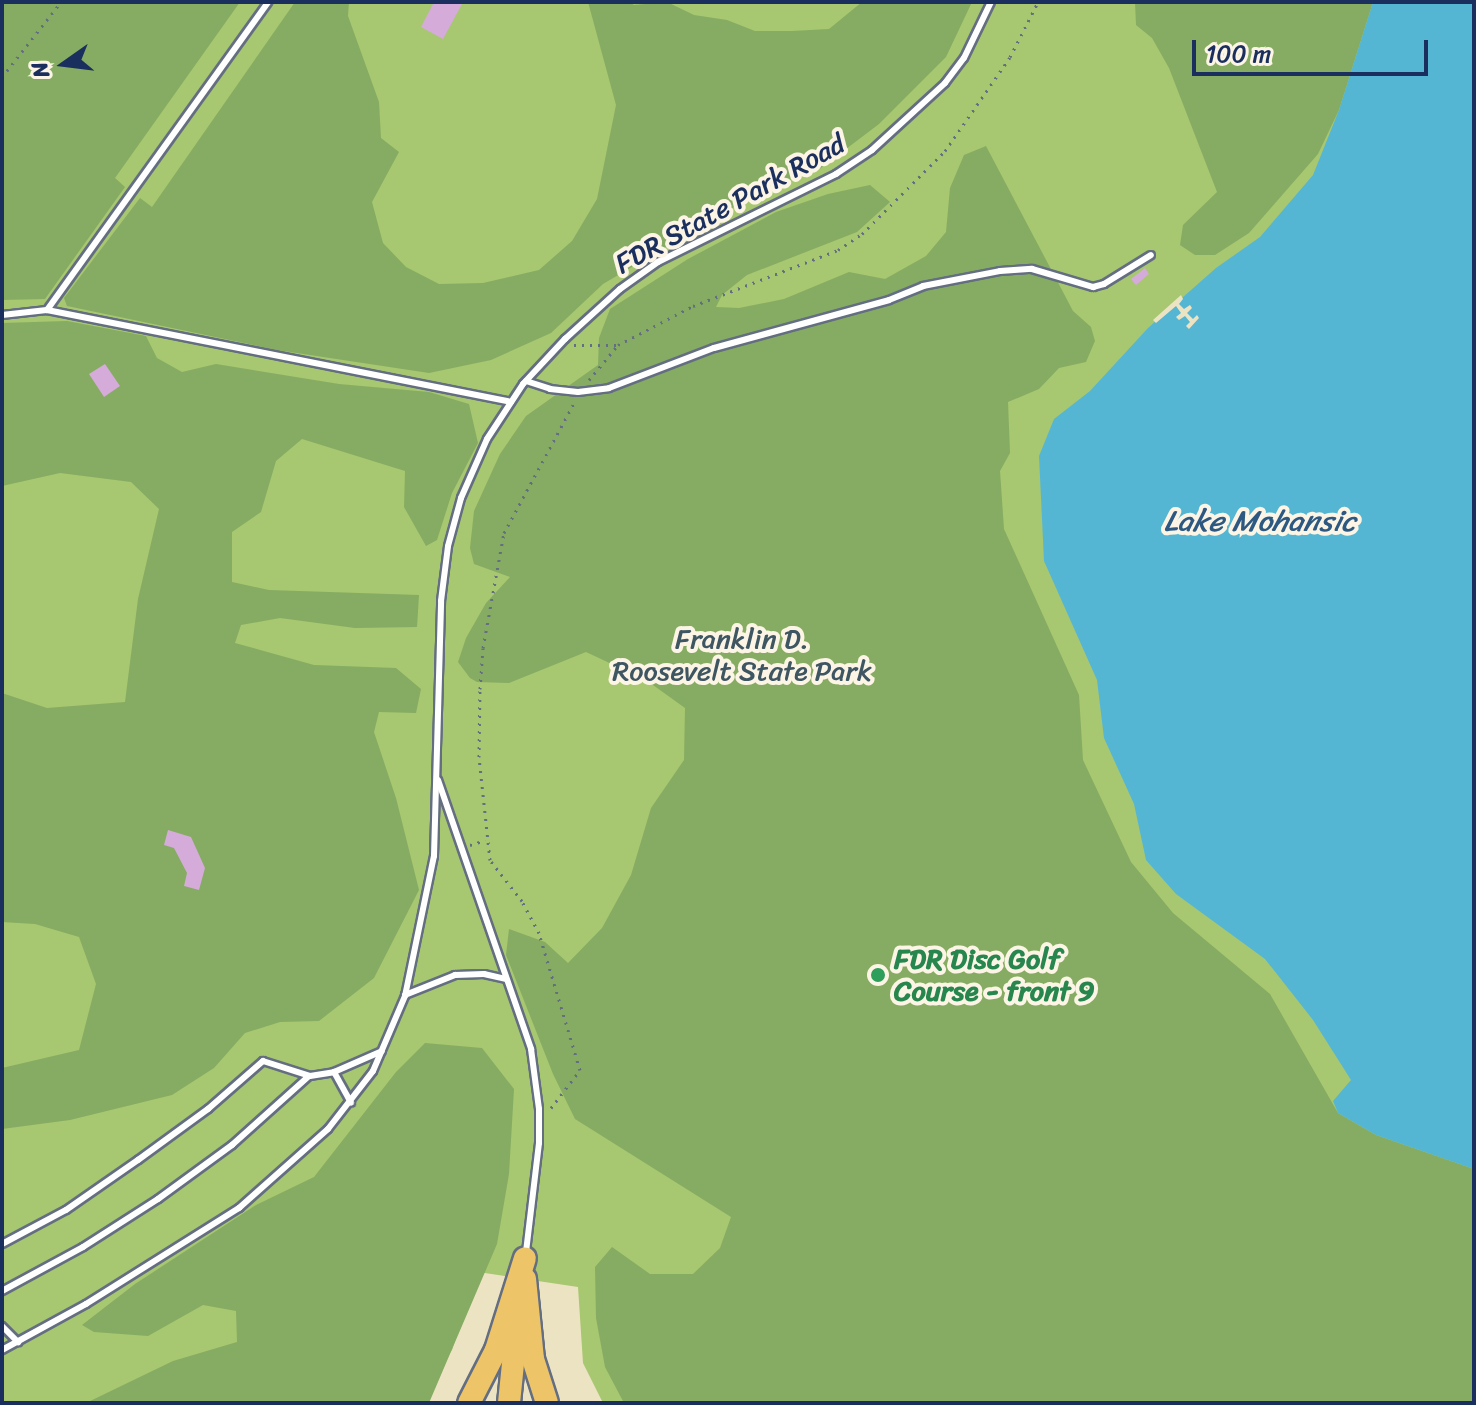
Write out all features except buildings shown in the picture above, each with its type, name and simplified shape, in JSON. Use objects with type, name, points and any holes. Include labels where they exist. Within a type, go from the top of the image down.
[{"type":"highway","points":[[469,1403],[496,1350],[525,1258]]},
{"type":"highway","points":[[509,1403],[525,1258]]},
{"type":"highway","points":[[525,1258],[533,1359],[547,1403]]},
{"type":"lane","points":[[47,310],[268,2]]},
{"type":"lane","name":"FDR State Park Road","points":[[2,1350],[86,1304],[239,1208],[301,1156],[351,1103],[382,1051],[405,996],[434,856],[441,601],[448,546],[461,498],[487,439],[526,381],[559,345],[620,289],[658,262],[836,174],[872,150],[945,83],[964,58],[991,2]]},
{"type":"lane","points":[[526,381],[550,389],[580,392],[609,388],[714,348],[889,300],[923,286],[1000,271],[1032,269],[1093,287],[1104,284],[1151,255]]},
{"type":"lane","points":[[2,315],[47,310],[511,402]]},
{"type":"lane","name":"FDR State Park Road","points":[[436,773],[531,1049],[539,1123],[536,1178],[525,1258]]},
{"type":"lane","points":[[405,996],[455,975],[484,974],[505,979]]},
{"type":"lane","points":[[2,1244],[66,1210],[138,1160],[208,1109],[263,1061],[310,1076],[334,1072],[382,1051]]},
{"type":"lane","points":[[334,1072],[351,1103]]},
{"type":"lane","points":[[2,1291],[83,1247],[158,1199],[232,1145],[310,1076]]},
{"type":"lane","points":[[2,1326],[18,1342]]},
{"type":"path","points":[[2,77],[61,2]]},
{"type":"path","points":[[539,1123],[580,1070],[539,933],[522,901],[490,860],[479,757],[480,689],[483,648],[504,533],[580,392],[618,345],[693,306],[838,250],[862,234],[945,151],[1010,57],[1038,2]]},
{"type":"path","points":[[559,345],[618,345]]},
{"type":"green space","name":"Franklin D. Roosevelt State Park","points":[[2,2],[1474,2],[1474,1271],[1033,1403],[603,1403],[583,1363],[578,1287],[478,1272],[452,1350],[417,1403],[2,1403]]},
{"type":"green space","points":[[2,2],[240,2],[115,178],[125,187],[45,299],[2,300]]},
{"type":"green space","points":[[295,2],[349,2],[348,16],[379,102],[381,138],[399,152],[372,202],[383,243],[406,267],[439,284],[483,283],[539,270],[572,241],[597,199],[616,105],[588,2],[629,2],[634,5],[667,2],[694,15],[727,20],[755,31],[792,31],[829,29],[862,2],[972,2],[946,57],[879,124],[817,171],[768,187],[603,284],[551,333],[491,360],[429,373],[277,350],[67,306],[64,298],[140,198],[152,207]]},
{"type":"green space","points":[[1135,2],[1373,2],[1339,110],[1318,154],[1249,233],[1215,255],[1195,255],[1180,245],[1183,225],[1217,192],[1169,68],[1152,38],[1136,25]]},
{"type":"green space","name":"FDR Disc Golf Course - front 9","points":[[986,146],[1073,311],[1091,327],[1095,341],[1086,362],[1059,368],[1039,389],[1008,402],[1010,453],[1000,471],[1004,529],[1079,695],[1083,760],[1131,862],[1173,913],[1270,994],[1338,1113],[1376,1135],[1474,1169],[1474,1403],[624,1403],[605,1367],[596,1318],[595,1267],[612,1247],[650,1274],[693,1274],[720,1248],[731,1217],[575,1119],[553,1074],[506,955],[509,929],[545,942],[568,963],[602,928],[631,875],[651,808],[684,760],[685,708],[646,680],[586,652],[509,683],[477,682],[470,678],[458,662],[466,638],[486,603],[510,577],[474,564],[470,548],[474,511],[500,454],[526,416],[598,365],[599,338],[610,309],[688,259],[776,212],[828,194],[870,185],[890,202],[857,232],[747,275],[722,295],[716,307],[739,308],[784,299],[849,272],[885,279],[926,256],[946,232],[950,188],[964,155]]},
{"type":"green space","points":[[67,321],[146,336],[157,358],[182,372],[216,364],[339,384],[429,392],[469,404],[478,443],[452,493],[437,540],[426,546],[404,507],[405,471],[302,439],[276,461],[261,512],[232,532],[232,582],[269,590],[419,595],[417,627],[355,628],[280,618],[241,625],[235,643],[314,665],[396,668],[421,689],[416,713],[379,712],[374,732],[396,798],[419,890],[374,978],[319,1021],[280,1022],[245,1033],[214,1068],[172,1095],[70,1120],[2,1129],[2,1068],[79,1050],[96,984],[79,937],[35,924],[2,922],[2,693],[47,708],[125,702],[138,599],[159,509],[131,482],[60,473],[2,486],[2,323]]},
{"type":"green space","points":[[425,1043],[482,1048],[514,1089],[509,1174],[497,1244],[429,1403],[86,1403],[173,1361],[237,1342],[236,1311],[203,1305],[148,1336],[94,1332],[82,1325],[135,1284],[256,1205],[314,1177],[396,1072]]},
{"type":"water","name":"Lake Mohansic","points":[[1373,2],[1474,2],[1474,1169],[1376,1135],[1338,1113],[1333,1101],[1351,1080],[1313,1020],[1265,959],[1176,894],[1146,860],[1134,804],[1104,738],[1097,680],[1044,561],[1039,456],[1054,419],[1090,391],[1148,328],[1216,268],[1260,237],[1313,175],[1339,110]]},
{"type":"pier","points":[[1181,295],[1183,299],[1179,304],[1184,309],[1190,305],[1192,308],[1187,313],[1193,319],[1197,315],[1199,318],[1189,329],[1186,326],[1190,322],[1185,316],[1179,320],[1176,317],[1181,313],[1176,306],[1156,323],[1153,320]]},
{"type":"place","name":"FDR Disc Golf Course - front 9","points":[[878,975]]}]
